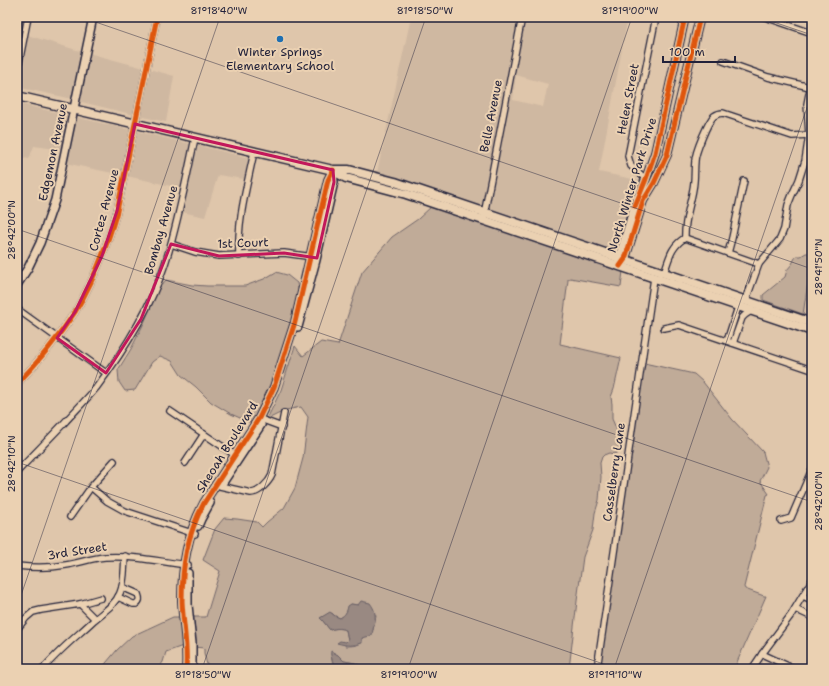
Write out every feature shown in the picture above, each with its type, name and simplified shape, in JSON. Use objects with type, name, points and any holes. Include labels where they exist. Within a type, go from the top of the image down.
[{"type":"main road","points":[[17,96],[333,170],[346,178],[483,216],[525,226],[746,300],[754,308],[812,323]]},
{"type":"main road","points":[[483,216],[506,228],[728,303],[738,306],[747,304],[812,331]]},
{"type":"main road","points":[[506,228],[525,226]]},
{"type":"main road","points":[[728,303],[741,303],[746,300]]},
{"type":"street","points":[[17,73],[28,17]]},
{"type":"street","name":"Edgemon Avenue","points":[[17,285],[34,255],[45,230],[55,200],[93,17]]},
{"type":"street","name":"Cortez Avenue","points":[[17,384],[42,357],[75,312],[92,280],[102,256],[117,211],[157,17]]},
{"type":"street","name":"Belle Avenue","points":[[483,216],[522,17]]},
{"type":"street","name":"Helen Street","points":[[646,179],[631,166],[628,156],[656,17]]},
{"type":"street","name":"North Winter Park Drive","points":[[620,266],[636,200],[646,179],[655,153],[685,17]]},
{"type":"street","name":"North Winter Park Drive","points":[[622,258],[643,201],[654,183],[667,155],[700,17]]},
{"type":"street","points":[[764,17],[812,33]]},
{"type":"street","points":[[723,61],[768,77],[810,87]]},
{"type":"street","points":[[746,300],[759,264],[780,239],[784,229],[788,205],[799,180],[805,161],[809,135],[807,104],[812,79]]},
{"type":"street","points":[[685,238],[686,221],[695,179],[695,161],[697,151],[714,116],[723,113],[792,136],[809,135]]},
{"type":"street","name":"Bombay Avenue","points":[[17,472],[95,389],[141,319],[159,279],[171,244],[195,138]]},
{"type":"street","points":[[238,256],[238,232],[254,152]]},
{"type":"street","name":"Sheoah Boulevard","points":[[186,669],[186,641],[182,602],[187,546],[220,486],[261,419],[274,387],[295,322],[313,257],[328,180],[333,170]]},
{"type":"street","points":[[728,253],[744,180]]},
{"type":"street","points":[[685,238],[759,264]]},
{"type":"street","points":[[664,273],[673,250],[680,241],[685,238]]},
{"type":"street","name":"1st Court","points":[[171,244],[220,256],[284,253],[313,257]]},
{"type":"street","name":"Casselberry Lane","points":[[597,669],[654,278]]},
{"type":"street","points":[[726,341],[738,306]]},
{"type":"street","points":[[733,343],[742,318],[754,308]]},
{"type":"street","points":[[17,309],[106,373]]},
{"type":"street","points":[[664,328],[679,325],[812,370]]},
{"type":"street","points":[[732,326],[738,328]]},
{"type":"street","points":[[170,411],[237,457]]},
{"type":"street","points":[[220,486],[255,493],[271,479],[284,413]]},
{"type":"street","points":[[261,419],[282,427]]},
{"type":"street","points":[[185,463],[204,434]]},
{"type":"street","name":"Sheoah Boulevard","points":[[193,534],[197,516],[204,503],[237,457]]},
{"type":"street","points":[[70,517],[91,487],[114,461]]},
{"type":"street","points":[[781,521],[791,518],[812,469]]},
{"type":"street","points":[[91,487],[107,501],[125,511],[193,534]]},
{"type":"street","points":[[43,669],[118,597],[122,587],[125,556]]},
{"type":"street","name":"3rd Street","points":[[17,566],[51,568],[89,559],[125,556],[186,565]]},
{"type":"street","name":"Sheoah Boulevard","points":[[186,565],[192,643],[192,669]]},
{"type":"street","points":[[753,669],[762,654],[792,615],[812,580]]},
{"type":"street","points":[[118,597],[133,604],[139,602],[140,598],[138,594],[122,587]]},
{"type":"street","points":[[803,596],[812,600]]},
{"type":"street","points":[[17,629],[33,612],[80,604],[101,598]]},
{"type":"street","points":[[80,604],[95,619]]},
{"type":"street","points":[[795,609],[812,617]]},
{"type":"street","points":[[762,654],[790,667],[791,669]]},
{"type":"highlighted area","points":[[135,124],[333,170],[334,182],[317,258],[284,253],[219,256],[171,244],[141,319],[106,373],[57,338],[75,312],[102,256],[117,211]]},
{"type":"shaded area","points":[[411,17],[519,17],[483,207],[377,173]]},
{"type":"shaded area","points":[[524,17],[628,17],[599,172],[642,181],[618,252],[488,208]],"holes":[[[516,75],[548,84],[543,107],[513,100]]]},
{"type":"shaded area","points":[[17,33],[22,34],[17,61]]},
{"type":"shaded area","points":[[27,35],[83,52],[73,99],[17,87]]},
{"type":"shaded area","points":[[88,53],[144,68],[135,115],[78,101]]},
{"type":"shaded area","points":[[149,69],[174,76],[166,122],[139,116]]},
{"type":"shaded area","points":[[17,103],[70,116],[63,150],[34,146],[29,159],[17,156]]},
{"type":"shaded area","points":[[75,117],[131,130],[122,175],[65,163]]},
{"type":"shaded area","points":[[136,131],[191,144],[180,199],[180,188],[127,176]]},
{"type":"shaded area","points":[[196,145],[249,158],[244,179],[218,175],[205,217],[182,212]]},
{"type":"shaded area","points":[[432,206],[623,271],[621,287],[570,278],[568,279],[560,344],[621,358],[611,397],[612,419],[619,435],[620,443],[618,452],[604,455],[600,463],[601,477],[599,500],[595,513],[593,530],[583,557],[569,669],[366,669],[355,663],[344,661],[338,655],[331,653],[332,661],[336,669],[208,669],[204,648],[194,647],[192,617],[206,617],[220,571],[203,560],[215,529],[224,518],[257,522],[262,527],[284,508],[295,488],[303,458],[308,417],[301,407],[282,410],[282,412],[267,419],[281,390],[295,346],[303,356],[321,342],[338,345],[362,272],[392,237],[418,219]],"holes":[[[351,604],[373,608],[376,616],[373,630],[362,638],[361,643],[355,645],[345,646],[348,640],[346,630],[338,628],[330,630],[320,618],[332,613],[340,618],[345,615]]]},
{"type":"shaded area","points":[[806,253],[812,253],[812,257],[803,314],[763,300],[763,295],[785,277],[787,270],[796,256],[801,256]]},
{"type":"shaded area","points":[[812,257],[812,317],[803,314]]},
{"type":"shaded area","points":[[276,272],[287,275],[297,283],[299,294],[293,322],[272,386],[254,422],[249,422],[231,414],[211,402],[181,375],[172,361],[160,356],[152,362],[135,390],[125,391],[119,382],[118,370],[131,349],[144,323],[158,289],[166,280],[192,285],[245,286],[264,279]]},
{"type":"shaded area","points":[[644,363],[694,374],[703,382],[732,419],[763,452],[767,467],[760,481],[769,494],[767,495],[744,587],[745,589],[766,596],[734,669],[599,669]]},
{"type":"shaded area","points":[[361,601],[370,603],[373,607],[375,619],[372,635],[362,638],[362,643],[359,644],[344,645],[337,643],[340,641],[346,642],[348,640],[346,630],[338,628],[330,630],[320,618],[330,612],[340,618],[346,613],[348,606],[351,604],[358,605]]},
{"type":"shaded area","points":[[173,617],[181,617],[183,646],[166,652],[163,662],[158,669],[101,669],[117,650],[132,636]]},
{"type":"shaded area","points":[[331,651],[344,661],[355,663],[366,669],[336,669]]},
{"type":"cycle path","points":[[17,384],[48,350],[75,312],[94,276],[109,237],[117,211],[157,17]]},
{"type":"cycle path","points":[[635,206],[655,153],[685,17]]},
{"type":"cycle path","points":[[620,266],[625,259],[643,201],[654,183],[667,155],[700,17]]},
{"type":"cycle path","points":[[186,669],[182,588],[184,563],[193,527],[204,503],[259,418],[274,387],[295,322],[328,180],[333,170]]},
{"type":"place","name":"Winter Springs Elementary School","points":[[280,39]]}]
